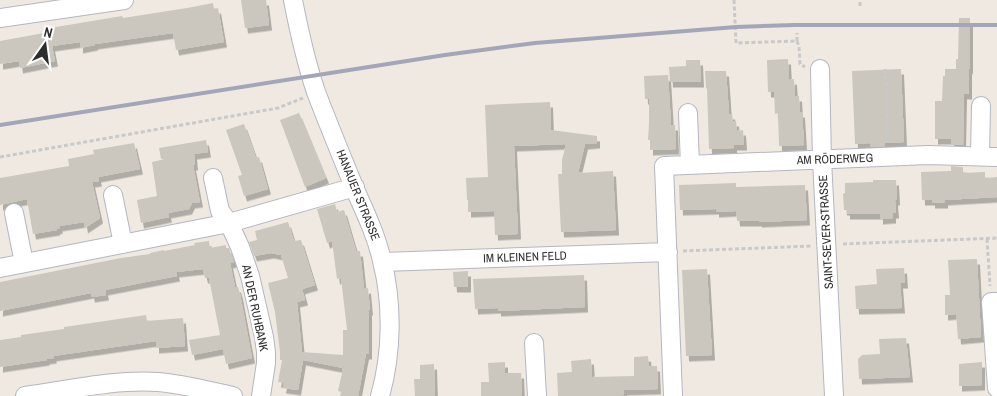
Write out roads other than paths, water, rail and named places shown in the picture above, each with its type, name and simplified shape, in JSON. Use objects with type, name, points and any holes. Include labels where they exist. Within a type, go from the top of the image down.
[{"type":"street","points":[[0,18],[124,0]]},
{"type":"street","name":"HANAUER STRASSE","points":[[293,0],[303,48],[317,93],[383,262],[390,322],[389,345],[380,396]]},
{"type":"street","name":"SAINT-SEVER-STRASSE","points":[[820,69],[822,160],[834,396]]},
{"type":"street","name":"AM RÖDERWEG","points":[[668,252],[664,166],[928,155],[988,157],[981,106]]},
{"type":"street","points":[[688,113],[690,164]]},
{"type":"street","name":"AN DER RUHBANK","points":[[213,178],[220,211],[229,223],[250,276],[264,337],[266,364],[261,396]]},
{"type":"street","points":[[0,268],[229,223],[355,187]]},
{"type":"street","points":[[113,195],[122,244]]},
{"type":"street","points":[[14,213],[24,263]]},
{"type":"street","points":[[668,252],[673,396]]},
{"type":"street","name":"IM KLEINEN FELD","points":[[383,262],[668,252]]},
{"type":"street","points":[[994,302],[997,388]]},
{"type":"street","points":[[534,343],[537,396]]},
{"type":"street","points":[[26,396],[114,383],[145,382],[170,384],[233,396]]},
{"type":"railway","points":[[0,125],[445,55],[535,43],[736,27],[795,25],[997,25]]}]
